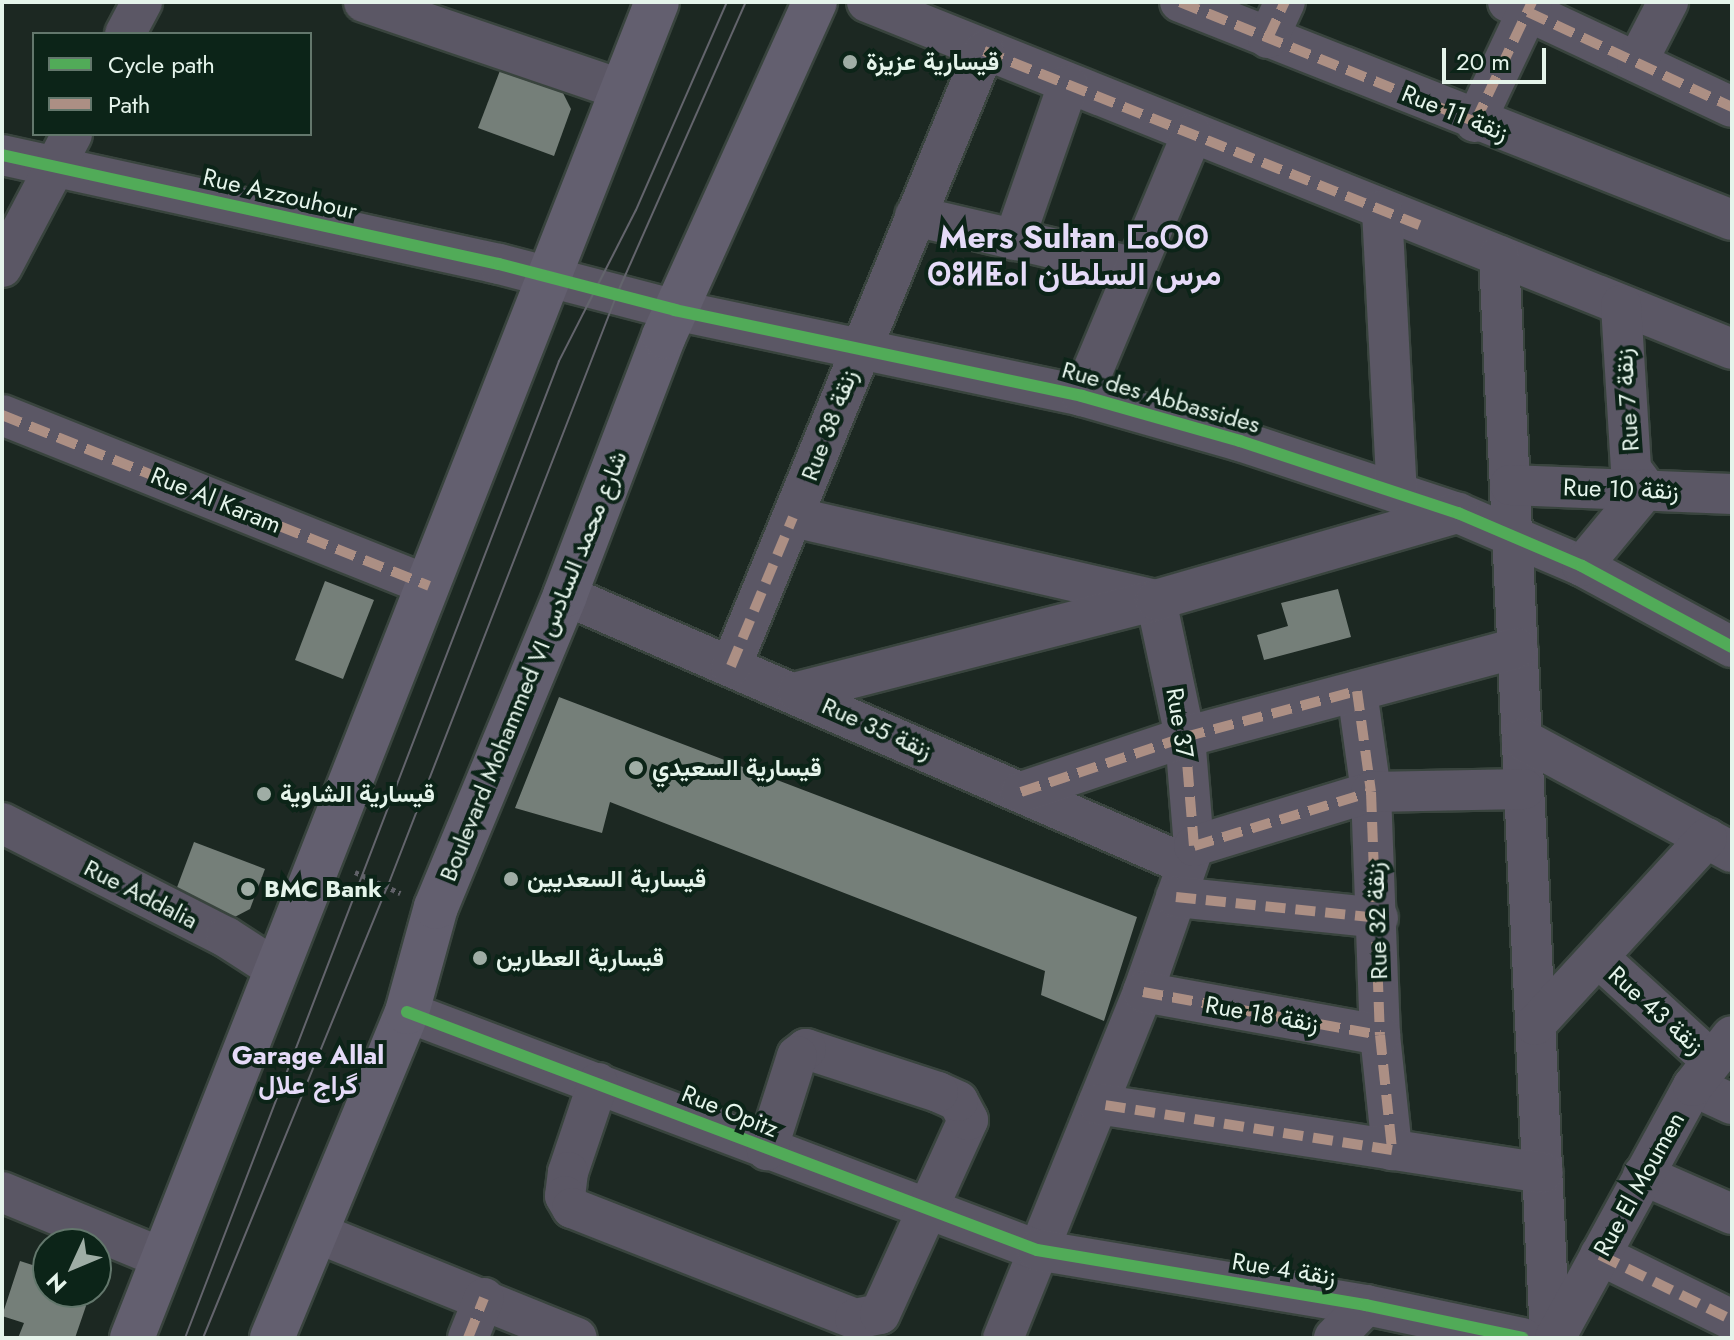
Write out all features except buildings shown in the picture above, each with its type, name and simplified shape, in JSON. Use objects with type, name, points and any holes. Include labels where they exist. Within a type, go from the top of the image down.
[{"type":"main road","points":[[132,1338],[657,2]]},
{"type":"main road","name":"Boulevard Mohammed VI شارع محمد السادس","points":[[272,1338],[407,1012],[436,907],[565,595],[675,310],[815,2]]},
{"type":"street","points":[[126,32],[142,2]]},
{"type":"street","points":[[364,2],[623,90]]},
{"type":"street","points":[[867,2],[1732,349]]},
{"type":"street","name":"Rue 11 زنقة","points":[[1180,2],[1475,122],[1732,220]]},
{"type":"street","points":[[1268,38],[1285,2]]},
{"type":"street","points":[[1637,62],[1668,2]]},
{"type":"street","points":[[1475,122],[1523,5],[1732,107]]},
{"type":"street","name":"Rue 38 زنقة","points":[[731,666],[860,345],[984,51]]},
{"type":"street","points":[[1014,240],[1068,85]]},
{"type":"street","points":[[1082,396],[1192,134]]},
{"type":"street","points":[[2,267],[63,150]]},
{"type":"street","name":"Rue Azzouhour","points":[[2,155],[63,150],[548,276]]},
{"type":"street","points":[[1382,210],[1397,493]]},
{"type":"street","points":[[915,216],[1136,268]]},
{"type":"street","points":[[1499,256],[1553,1338]]},
{"type":"street","name":"Rue des Abbassides","points":[[548,276],[675,310],[860,345],[1082,396],[1397,493],[1458,513],[1582,566],[1732,647]]},
{"type":"street","name":"Rue 7 زنقة","points":[[1621,305],[1631,469],[1646,489]]},
{"type":"street","name":"Rue Al Karam","points":[[2,415],[429,586]]},
{"type":"street","name":"Rue 10 زنقة","points":[[1510,485],[1732,494]]},
{"type":"street","points":[[1582,566],[1646,489]]},
{"type":"street","points":[[798,692],[1156,600],[1458,513]]},
{"type":"street","points":[[793,517],[1156,600]]},
{"type":"street","name":"Rue 35 زنقة","points":[[565,595],[798,692],[1186,870],[1378,918]]},
{"type":"street","name":"Rue 37","points":[[1156,600],[1185,737],[1186,870]]},
{"type":"street","points":[[1021,792],[1185,737],[1517,648]]},
{"type":"street","name":"Rue 32 زنقة","points":[[1357,691],[1371,792],[1380,1035],[1392,1150]]},
{"type":"street","points":[[1522,739],[1719,845],[1535,1025]]},
{"type":"street","points":[[1003,1338],[1143,992],[1186,870],[1371,792],[1524,789]]},
{"type":"street","name":"Rue Addalia","points":[[2,823],[226,937],[277,970]]},
{"type":"street","name":"Rue 43 زنقة","points":[[1600,959],[1712,1061],[1732,1104]]},
{"type":"street","name":"Rue 18 زنقة","points":[[1143,992],[1380,1035]]},
{"type":"street","name":"Rue Opitz","points":[[407,1012],[598,1083],[928,1213],[1037,1250]]},
{"type":"street","points":[[598,1083],[568,1172],[565,1196],[572,1208],[855,1319],[880,1314],[964,1134],[964,1109],[948,1097],[815,1049],[797,1056],[767,1150]]},
{"type":"street","name":"Rue El Moumen","points":[[1553,1338],[1643,1175],[1712,1061]]},
{"type":"street","points":[[1098,1104],[1543,1173]]},
{"type":"street","points":[[1643,1175],[1732,1214]]},
{"type":"street","points":[[2,1192],[162,1258]]},
{"type":"street","points":[[317,1233],[577,1338]]},
{"type":"street","name":"Rue 4 زنقة","points":[[1037,1250],[1366,1305],[1523,1338]]},
{"type":"street","points":[[1600,1255],[1732,1320]]},
{"type":"street","points":[[468,1338],[484,1298]]},
{"type":"street","points":[[1334,1338],[1366,1305]]},
{"type":"path","points":[[322,856],[436,907]]},
{"type":"tram line","points":[[185,1338],[559,361],[636,210],[727,2]]},
{"type":"tram line","points":[[203,1338],[387,888],[617,294],[746,2]]},
{"type":"marked path","points":[[1180,2],[1475,122],[1532,2]]},
{"type":"marked path","points":[[1268,38],[1285,2]]},
{"type":"marked path","points":[[1528,12],[1732,107]]},
{"type":"marked path","points":[[984,51],[1419,225]]},
{"type":"marked path","points":[[2,415],[429,586]]},
{"type":"marked path","points":[[731,666],[793,517]]},
{"type":"marked path","points":[[1021,792],[1185,737],[1357,691],[1371,792],[1380,1035],[1392,1150],[1098,1104]]},
{"type":"marked path","points":[[1185,737],[1194,846],[1371,792]]},
{"type":"marked path","points":[[1176,897],[1378,918]]},
{"type":"marked path","points":[[1143,992],[1380,1035]]},
{"type":"marked path","points":[[1600,1255],[1732,1320]]},
{"type":"marked path","points":[[468,1338],[484,1298]]},
{"type":"cycle path","points":[[2,155],[499,264],[675,310],[1082,396],[1240,441],[1458,513],[1582,566],[1732,647]]},
{"type":"cycle path","points":[[407,1012],[1037,1250],[1366,1305],[1523,1338]]},
{"type":"place","name":"قيسارية عزيزة","points":[[850,62]]},
{"type":"place","name":"قيسارية السعيدي","points":[[636,768]]},
{"type":"place","name":"قيسارية الشاوية","points":[[264,794]]},
{"type":"place","name":"قيسارية السعديين","points":[[511,879]]},
{"type":"place","name":"BMC Bank","points":[[248,889]]},
{"type":"place","name":"قيسارية العطارين","points":[[480,958]]},
{"type":"district","name":"Mers Sultan ⵎⴰⵔⵙ ⵙⵓⵍⵟⴰⵏ مرس السلطان","points":[[1074,256]]},
{"type":"district","name":"Garage Allal گراج علال","points":[[308,1071]]}]
